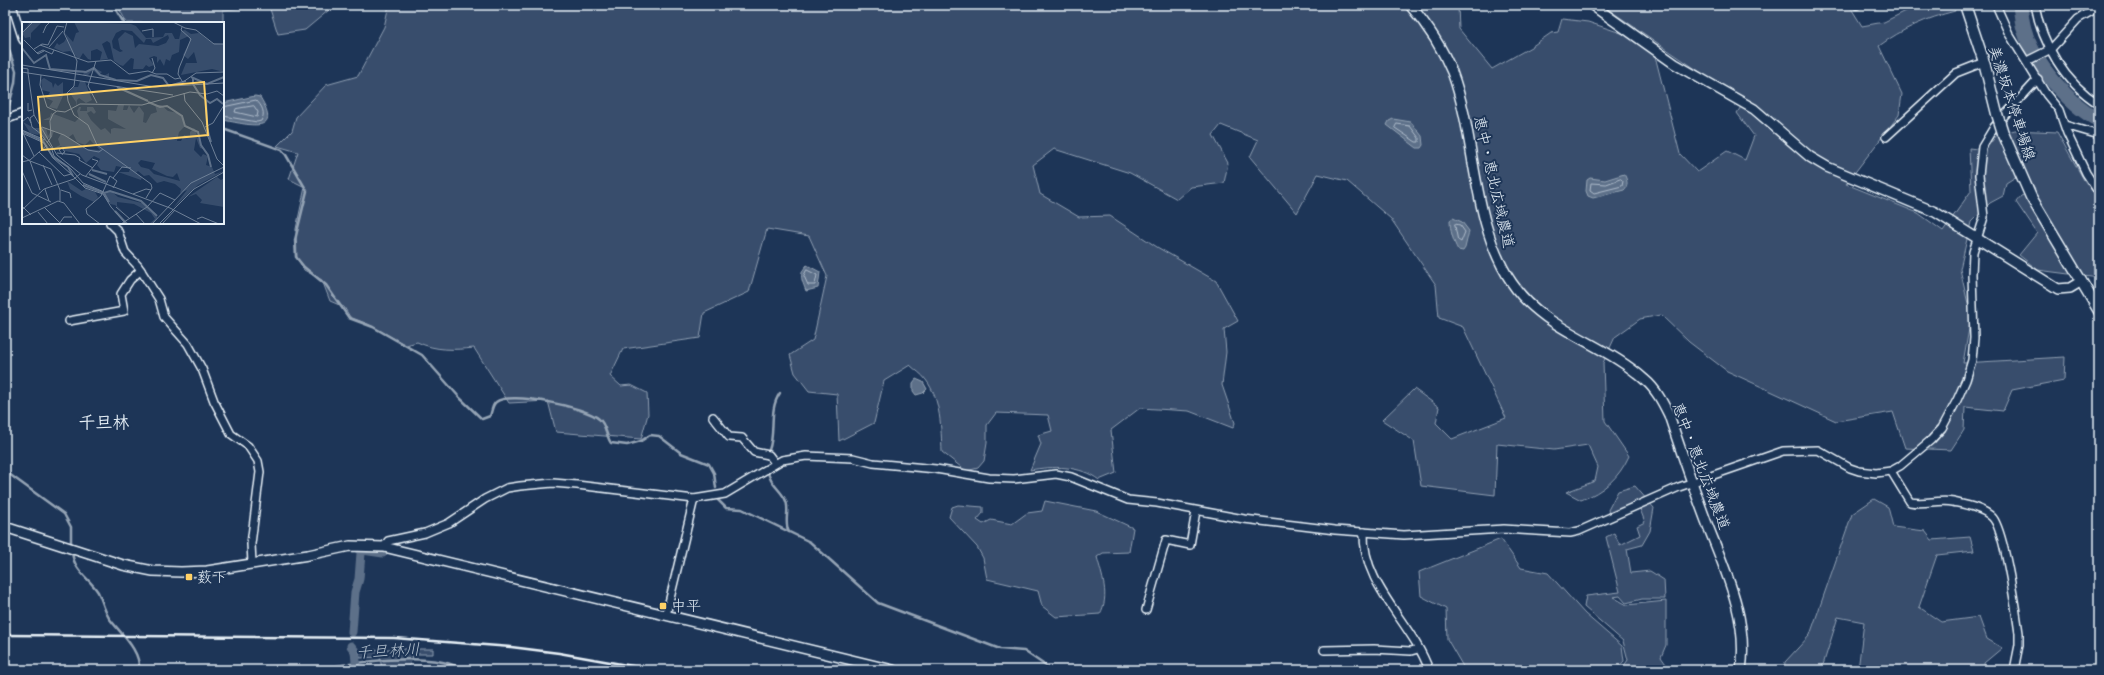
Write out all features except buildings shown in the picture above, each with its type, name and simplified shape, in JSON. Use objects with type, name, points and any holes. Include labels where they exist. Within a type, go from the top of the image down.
[{"type":"main road","name":"美濃坂本停車場線","points":[[1964,5],[1984,62],[2003,133],[2031,197],[2080,282],[2099,311]]},
{"type":"street","points":[[12,5],[22,37]]},
{"type":"street","name":"恵中・恵北広域農道","points":[[1410,5],[1426,25],[1452,72],[1464,114],[1484,213],[1499,263],[1512,284],[1528,304],[1574,335],[1618,359],[1646,381],[1662,402],[1669,415],[1692,483],[1731,587],[1739,615],[1743,650],[1741,670]]},
{"type":"street","points":[[1592,5],[1675,64],[1754,109],[1810,157],[1827,167],[1934,212],[2058,289],[2070,288],[2080,282]]},
{"type":"street","points":[[1996,5],[2009,34],[2029,60],[2038,79],[2059,110],[2064,125],[2086,173],[2099,193]]},
{"type":"street","points":[[2035,5],[2040,26],[2049,50],[2081,92],[2099,104]]},
{"type":"street","points":[[2029,60],[2049,50],[2078,19],[2099,7]]},
{"type":"street","points":[[1886,137],[1956,73],[1984,62]]},
{"type":"street","points":[[384,547],[388,541],[425,533],[450,523],[485,499],[507,488],[553,483],[577,484],[694,499],[725,494],[750,480],[775,463],[790,457],[832,456],[936,469],[989,478],[1014,479],[1056,474],[1071,476],[1128,500],[1157,502],[1196,511],[1321,528],[1404,535],[1504,529],[1570,533],[1579,531],[1679,487],[1783,451],[1801,450],[1824,452],[1859,471],[1876,473],[1891,471],[1919,451],[1942,428],[1966,380],[1972,360],[1974,338],[1972,274],[1973,252],[1984,217],[1979,175],[1982,147],[1994,127],[2038,79]]},
{"type":"street","points":[[5,120],[22,113]]},
{"type":"street","points":[[2064,125],[2099,136]]},
{"type":"street","points":[[111,224],[118,231],[125,252],[141,270],[158,299],[164,317],[188,344],[202,369],[214,401],[232,434],[248,446],[258,461],[260,472],[251,544],[252,563]]},
{"type":"street","points":[[68,321],[124,311],[121,294],[130,280],[141,270]]},
{"type":"street","points":[[713,417],[729,436],[742,438],[754,452],[769,455],[775,463]]},
{"type":"street","points":[[1891,471],[1910,502],[1952,502],[1985,512],[1993,518],[1997,524],[2005,553],[2019,633],[2019,645],[2014,670]]},
{"type":"street","points":[[666,615],[694,499]]},
{"type":"street","points":[[1146,610],[1166,540],[1190,545],[1196,511]]},
{"type":"street","points":[[5,527],[140,570],[153,571],[207,571],[308,555],[350,546],[384,547],[893,670]]},
{"type":"street","points":[[1364,532],[1364,550],[1366,559],[1383,594],[1394,608],[1418,648],[1428,670]]},
{"type":"street","points":[[1324,650],[1374,648],[1411,651],[1418,648]]},
{"type":"shaded area","points":[[117,5],[335,5],[305,30],[278,34],[269,6],[223,10],[223,22],[126,22]]},
{"type":"shaded area","points":[[389,5],[1458,5],[1459,29],[1492,69],[1531,47],[1551,33],[1558,32],[1562,19],[1588,22],[1624,34],[1655,56],[1680,154],[1697,172],[1727,151],[1745,160],[1754,136],[1737,113],[1744,102],[1602,5],[1849,5],[1862,26],[1884,22],[1910,9],[1911,5],[1953,5],[1955,11],[1915,25],[1897,34],[1879,46],[1902,94],[1899,115],[1846,184],[1918,213],[1943,231],[1971,191],[1969,148],[1985,150],[1997,135],[2015,130],[2057,132],[2084,180],[2099,200],[2099,278],[2038,270],[2019,255],[2037,233],[2016,202],[2021,196],[2035,190],[2025,171],[2006,183],[2003,196],[1990,203],[1971,222],[1960,269],[1971,317],[1963,363],[2065,357],[2064,380],[2012,390],[2003,411],[1965,407],[1964,430],[1951,450],[1905,448],[1893,412],[1836,421],[1727,371],[1689,342],[1661,315],[1640,319],[1615,337],[1603,363],[1605,421],[1629,456],[1625,464],[1610,483],[1596,493],[1581,500],[1566,492],[1595,481],[1598,467],[1588,445],[1554,450],[1497,444],[1495,495],[1421,486],[1414,441],[1382,420],[1414,389],[1439,407],[1436,423],[1452,439],[1506,418],[1463,327],[1439,318],[1436,285],[1391,219],[1347,181],[1318,174],[1297,213],[1250,157],[1258,140],[1221,125],[1213,135],[1228,163],[1224,183],[1191,187],[1177,199],[1130,173],[1054,149],[1033,165],[1040,194],[1079,217],[1110,216],[1157,247],[1216,281],[1238,321],[1224,329],[1226,352],[1222,385],[1235,423],[1233,428],[1189,411],[1140,408],[1111,430],[1116,473],[1099,480],[1092,475],[1075,469],[1057,467],[1030,470],[1041,444],[1038,435],[1052,431],[1048,415],[996,413],[987,425],[987,443],[984,461],[978,468],[966,471],[942,452],[939,414],[935,396],[924,378],[910,365],[884,381],[874,423],[839,441],[837,394],[809,391],[795,373],[790,355],[813,340],[827,276],[809,236],[767,229],[749,292],[704,313],[700,338],[623,349],[610,376],[621,386],[631,385],[647,393],[648,414],[641,439],[556,432],[548,401],[509,403],[474,348],[445,349],[431,347],[417,342],[406,345],[368,324],[350,317],[344,307],[330,301],[322,280],[304,270],[297,258],[296,229],[305,187],[289,179],[298,152],[277,146],[292,131],[296,117],[326,85],[358,76],[384,27]]},
{"type":"shaded area","points":[[1635,486],[1654,508],[1650,531],[1642,545],[1627,549],[1631,573],[1650,571],[1664,580],[1665,599],[1642,599],[1626,603],[1620,596],[1613,597],[1627,605],[1666,601],[1666,645],[1661,657],[1670,670],[1621,670],[1628,660],[1623,641],[1584,607],[1586,596],[1620,592],[1606,537],[1614,533],[1620,545],[1640,535],[1637,526],[1645,522],[1638,504],[1611,517],[1608,510],[1618,491]]},
{"type":"shaded area","points":[[1874,499],[1888,507],[1893,527],[1925,531],[1932,540],[1970,537],[1974,551],[1937,555],[1919,607],[1941,622],[1979,617],[1987,639],[2002,648],[1984,663],[1985,670],[1858,670],[1864,622],[1838,617],[1823,665],[1818,670],[1784,670],[1785,662],[1810,635],[1852,514]]},
{"type":"shaded area","points":[[1045,501],[1096,511],[1133,528],[1129,552],[1103,553],[1097,557],[1105,593],[1103,607],[1100,614],[1056,617],[1042,606],[1038,591],[987,579],[983,558],[977,547],[949,517],[952,507],[958,505],[983,507],[983,513],[977,520],[983,524],[991,520],[1012,524],[1027,513],[1042,511]]},
{"type":"shaded area","points":[[1501,539],[1521,568],[1548,573],[1585,614],[1622,646],[1624,661],[1616,670],[1465,670],[1447,639],[1446,609],[1421,596],[1419,572]]},
{"type":"shaded area","points":[[383,649],[433,649],[433,654],[414,654],[407,670],[382,670],[380,657],[360,658],[359,651]]},
{"type":"water","points":[[255,96],[260,97],[266,109],[268,118],[265,122],[259,125],[242,124],[224,120],[224,103]]},
{"type":"water","points":[[1393,119],[1411,122],[1422,136],[1423,145],[1421,148],[1417,148],[1387,125],[1389,121]]},
{"type":"water","points":[[1624,174],[1627,187],[1624,190],[1593,198],[1588,196],[1586,191],[1587,180],[1590,178],[1605,180]]},
{"type":"water","points":[[1453,218],[1462,222],[1469,231],[1463,251],[1458,250],[1453,239],[1450,220]]},
{"type":"water","points":[[807,265],[820,272],[818,288],[806,291],[802,280],[802,271]]},
{"type":"water","points":[[916,379],[923,382],[927,389],[923,393],[916,395],[913,391],[913,383]]},
{"type":"waterway","points":[[113,5],[123,22]]},
{"type":"waterway","points":[[2020,5],[2023,26],[2035,55],[2044,69],[2064,94],[2099,120]]},
{"type":"waterway","points":[[5,38],[16,71],[15,83],[6,117]]},
{"type":"waterway","points":[[224,129],[282,150],[286,155],[307,191],[295,240],[296,257],[304,267],[326,285],[349,318],[373,327],[422,355],[460,398],[482,419],[490,416],[495,403],[504,399],[531,399],[564,405],[591,414],[599,419],[605,427],[611,443],[627,445],[641,441],[650,435],[659,436],[681,453],[709,464],[714,473],[716,488]]},
{"type":"waterway","points":[[769,450],[772,436],[774,407],[780,393]]},
{"type":"waterway","points":[[768,470],[770,478],[787,503],[787,528],[789,532]]},
{"type":"waterway","points":[[5,471],[64,514],[71,527],[71,547]]},
{"type":"waterway","points":[[718,500],[726,508],[742,509],[810,542],[878,603],[1000,649],[1024,651],[1052,670]]},
{"type":"waterway","points":[[352,632],[355,592],[359,579],[361,553],[363,550],[383,553]]},
{"type":"waterway","points":[[72,552],[73,559],[78,569],[98,592],[109,618],[129,642],[137,656],[139,670]]},
{"type":"waterway","points":[[351,646],[355,651],[356,662]]},
{"type":"waterway","name":"千旦林川","points":[[312,670],[368,662],[412,659],[432,660],[450,664],[463,670]]},
{"type":"railway","points":[[5,635],[394,638],[511,647],[559,653],[655,670]]},
{"type":"place","name":"薮下","points":[[189,577]]},
{"type":"place","name":"中平","points":[[663,606]]},
{"type":"district","name":"千旦林","points":[[104,422]]}]
